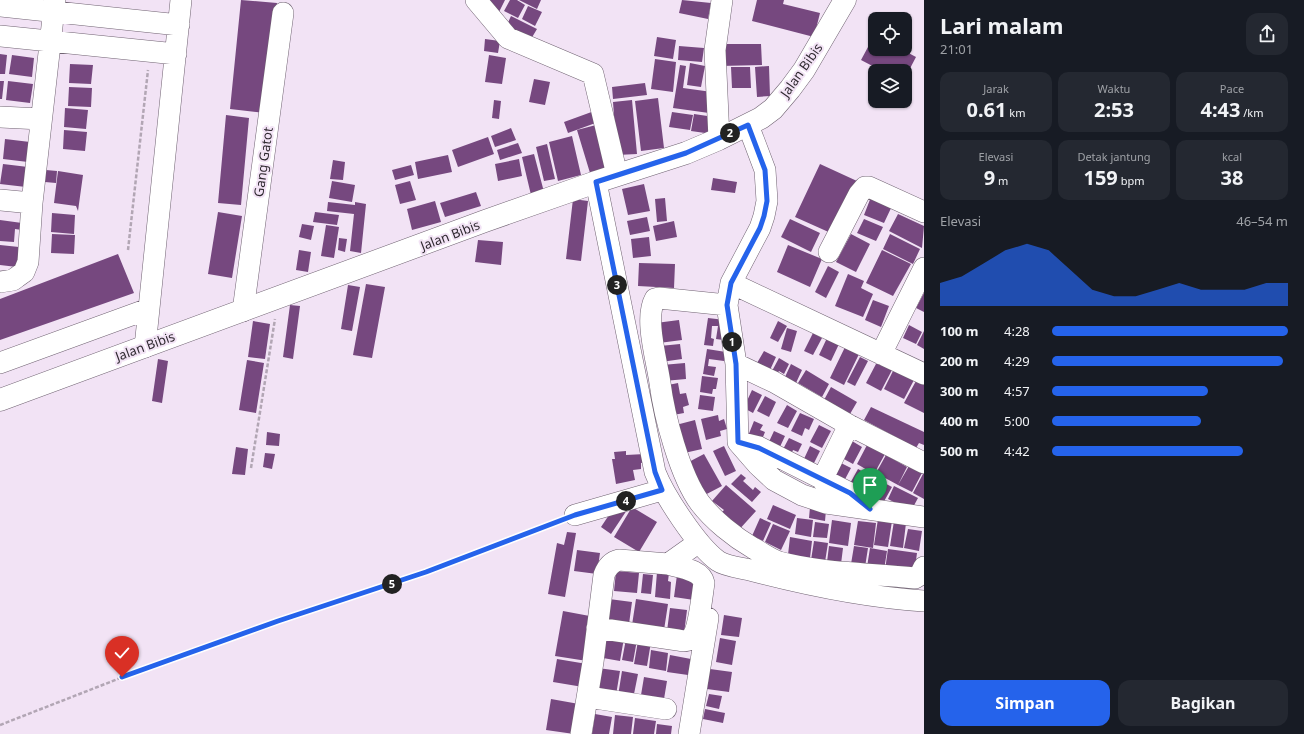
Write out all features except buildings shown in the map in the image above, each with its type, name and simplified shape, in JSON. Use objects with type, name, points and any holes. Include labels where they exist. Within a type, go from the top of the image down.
[{"type":"main road","name":"Jalan Bibis","points":[[0,400],[278,299],[485,221],[596,182],[686,153],[719,139],[761,118],[773,109],[790,90],[804,70],[845,0]]},
{"type":"street","points":[[145,347],[181,0]]},
{"type":"street","points":[[476,0],[508,38],[593,74],[617,176]]},
{"type":"street","points":[[719,139],[715,50],[722,0]]},
{"type":"street","points":[[0,6],[54,6],[179,25]]},
{"type":"street","points":[[0,282],[13,280],[24,272],[28,262],[32,203],[54,6]]},
{"type":"street","name":"Gang Gatot","points":[[243,311],[283,13]]},
{"type":"street","points":[[0,36],[176,54]]},
{"type":"street","points":[[0,117],[41,119]]},
{"type":"street","points":[[748,125],[765,170],[767,201],[760,228],[734,278],[727,305],[736,364],[738,442],[758,465],[774,480],[802,495],[826,503],[924,517]]},
{"type":"street","points":[[596,182],[655,472],[662,490],[699,542],[718,562],[804,585],[924,601]]},
{"type":"street","points":[[829,252],[859,194],[865,187],[924,212]]},
{"type":"street","points":[[0,200],[32,203]]},
{"type":"street","points":[[884,348],[924,268]]},
{"type":"street","points":[[734,278],[884,348],[924,361]]},
{"type":"street","points":[[727,305],[659,298],[655,299],[651,310],[652,340],[664,411],[685,476],[699,502],[717,521],[743,542],[778,561],[820,569],[915,578],[920,575],[924,567]]},
{"type":"street","points":[[0,363],[148,309]]},
{"type":"street","points":[[884,348],[924,374]]},
{"type":"street","points":[[736,364],[774,382],[849,425],[924,463]]},
{"type":"street","points":[[822,480],[849,425]]},
{"type":"street","points":[[738,442],[759,448],[850,493],[870,509]]},
{"type":"street","points":[[575,515],[662,490]]},
{"type":"street","points":[[668,564],[699,542]]},
{"type":"street","points":[[581,734],[588,697],[597,628],[604,575],[610,565],[620,560],[668,564],[698,573],[703,578],[704,583],[697,625],[694,634],[687,640],[597,628]]},
{"type":"street","points":[[689,734],[718,562]]},
{"type":"street","points":[[588,697],[666,709]]},
{"type":"path","points":[[128,250],[150,51]]},
{"type":"path","points":[[251,468],[278,299]]},
{"type":"path","points":[[0,725],[122,677],[278,621],[426,572],[575,515]]},
{"type":"route","points":[[122,677],[278,621],[426,572],[575,515],[662,490],[655,472],[596,182],[650,166],[686,153],[748,125],[765,170],[767,201],[760,228],[731,283],[727,305],[736,364],[738,442],[759,448],[850,493],[870,509]]}]
